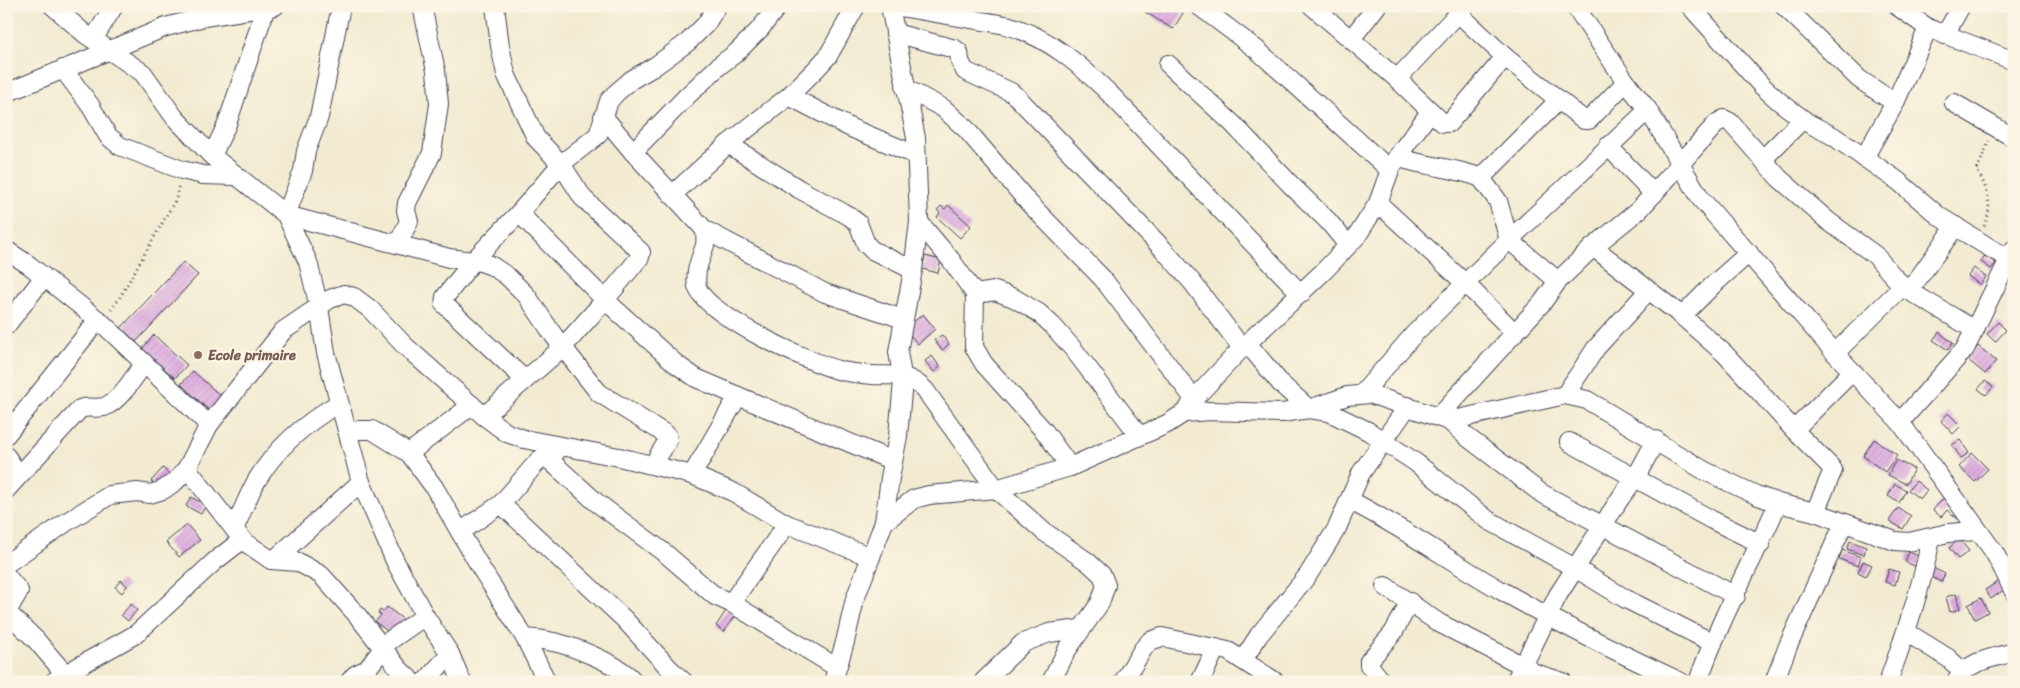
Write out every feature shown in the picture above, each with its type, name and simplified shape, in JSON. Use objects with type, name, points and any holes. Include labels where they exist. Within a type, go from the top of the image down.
[{"type":"street","points":[[53,6],[85,34],[94,38],[143,73],[175,118],[212,156],[286,215],[449,258],[492,266],[506,276],[527,296],[584,376],[599,393],[667,435],[668,440],[653,465]]},
{"type":"street","points":[[94,38],[114,6]]},
{"type":"street","points":[[341,6],[319,117],[306,151],[304,170],[286,215],[308,262],[319,306],[326,353],[338,403],[361,482],[395,561],[425,616],[450,654],[462,682]]},
{"type":"street","points":[[398,244],[410,221],[406,211],[407,203],[432,153],[439,104],[436,70],[422,6]]},
{"type":"street","points":[[409,453],[478,411],[524,380],[563,347],[606,300],[640,257],[641,252],[583,198],[561,164],[536,138],[506,74],[495,6]]},
{"type":"street","points":[[524,380],[444,304],[445,297],[473,261],[519,213],[561,164],[598,135],[609,101],[616,93],[631,80],[655,66],[688,42],[706,24],[717,6]]},
{"type":"street","points":[[633,152],[694,90],[760,29],[778,6]]},
{"type":"street","points":[[672,195],[728,144],[789,96],[828,56],[856,6]]},
{"type":"street","points":[[545,456],[596,502],[666,554],[715,596],[731,603],[834,675],[856,599],[884,522],[900,420],[904,381],[898,352],[913,270],[919,222],[913,122],[894,34],[890,6]]},
{"type":"street","points":[[894,6],[1006,25],[1026,32],[1058,49],[1112,95],[1300,294]]},
{"type":"street","points":[[1199,6],[1256,49],[1394,164],[1414,163],[1462,170],[1481,178],[1498,200],[1509,240],[1558,281]]},
{"type":"street","points":[[1312,6],[1397,79],[1443,123],[1449,123],[1505,57]]},
{"type":"street","points":[[1351,39],[1377,6]]},
{"type":"street","points":[[1575,6],[1626,82],[1648,110],[1701,200],[1835,354],[1900,422],[1977,531],[2009,562],[2014,592]]},
{"type":"street","points":[[1690,6],[1762,86],[1803,119],[1834,136],[1898,181],[1940,217],[1978,240],[2011,253],[1965,348],[1900,422]]},
{"type":"street","points":[[1784,6],[1859,79],[1896,103]]},
{"type":"street","points":[[1897,6],[1928,28],[2014,61]]},
{"type":"street","points":[[1945,35],[1961,6]]},
{"type":"street","points":[[6,93],[166,27],[231,9],[271,7],[227,124],[212,156]]},
{"type":"street","points":[[1397,79],[1462,10],[1505,57],[1584,120],[1589,120],[1626,82]]},
{"type":"street","points":[[1864,158],[1896,103],[1928,28]]},
{"type":"street","points":[[894,34],[955,49],[965,71],[1011,92],[1018,98],[1186,275],[1245,346],[1281,384],[1309,409],[1329,412],[1357,425],[1415,462],[1488,520],[1575,568],[1626,600],[1713,644]]},
{"type":"street","points":[[1168,64],[1234,124],[1348,244]]},
{"type":"street","points":[[63,69],[90,105],[108,136],[120,146],[182,170],[203,175],[235,176]]},
{"type":"street","points":[[905,88],[943,108],[966,129],[1028,202],[1103,279],[1189,406],[1211,411],[1282,413],[1309,409],[1347,396],[1362,394],[1370,394],[1408,406],[1444,419],[1541,492],[1736,596]]},
{"type":"street","points":[[789,96],[851,128],[916,155]]},
{"type":"street","points":[[1481,178],[1558,101]]},
{"type":"street","points":[[1954,103],[2014,138]]},
{"type":"street","points":[[1362,394],[1415,333],[1509,240],[1648,110]]},
{"type":"street","points":[[884,522],[914,499],[930,495],[996,489],[1070,467],[1166,424],[1189,406],[1245,346],[1357,236],[1378,203],[1394,164],[1430,112]]},
{"type":"street","points":[[603,116],[633,152],[705,230],[825,293],[903,319]]},
{"type":"street","points":[[1763,159],[1803,119]]},
{"type":"street","points":[[1444,419],[1514,332],[1542,303],[1558,281],[1593,247],[1639,210],[1681,165],[1717,122],[1724,120],[1730,122],[1779,178],[1828,221],[1875,255],[1906,288],[1975,330]]},
{"type":"street","points":[[728,144],[799,190],[849,216],[858,223],[866,244],[872,250],[913,270]]},
{"type":"street","points":[[1608,146],[1654,194]]},
{"type":"street","points":[[1378,203],[1466,284],[1514,332]]},
{"type":"street","points":[[519,213],[550,247],[606,300],[676,364],[696,378],[893,461]]},
{"type":"street","points":[[919,222],[951,260],[975,294],[974,347],[984,364],[1045,432],[1070,467]]},
{"type":"street","points":[[1835,354],[1906,288],[1956,226]]},
{"type":"street","points":[[705,230],[705,244],[700,256],[697,286],[704,298],[749,331],[812,361],[839,370],[864,374],[902,376],[917,383],[925,390],[996,489],[1042,531],[1088,562],[1102,575],[1106,585],[1100,603],[1080,629],[1051,682]]},
{"type":"street","points":[[1593,247],[1682,316],[1724,354],[1831,467],[1833,470],[1814,512]]},
{"type":"street","points":[[6,250],[44,277],[98,320],[209,425]]},
{"type":"street","points":[[1682,316],[1749,253]]},
{"type":"street","points":[[6,326],[44,277]]},
{"type":"street","points":[[975,294],[995,291],[1014,298],[1039,313],[1074,350],[1140,435]]},
{"type":"street","points":[[1565,395],[1596,348],[1648,291]]},
{"type":"street","points":[[6,564],[68,521],[110,495],[137,492],[150,494],[163,490],[176,481],[187,468],[209,425],[283,331],[319,306],[344,294],[354,296],[370,309],[405,346],[478,411],[507,432],[524,438],[692,475],[734,492],[787,524],[871,557]]},
{"type":"street","points":[[6,435],[98,320]]},
{"type":"street","points":[[6,490],[80,409],[102,407],[108,404],[128,386],[144,363]]},
{"type":"street","points":[[1794,430],[1852,372]]},
{"type":"street","points":[[1444,419],[1565,395],[1588,400],[1705,471],[1756,495],[1778,503],[1814,512],[1895,541],[1909,542],[1948,533],[1977,531]]},
{"type":"street","points":[[692,475],[738,396]]},
{"type":"street","points":[[6,575],[20,591],[8,610],[9,614],[36,640],[59,678],[136,634],[215,561],[238,535],[256,482],[265,467],[312,419],[338,403]]},
{"type":"street","points":[[1243,660],[1259,635],[1308,575],[1337,528],[1361,473],[1408,406]]},
{"type":"street","points":[[347,430],[372,430],[409,453],[434,487],[482,570],[525,638],[547,682]]},
{"type":"street","points":[[1519,674],[1547,615],[1575,568],[1636,477],[1656,440]]},
{"type":"street","points":[[1570,442],[1712,520],[1761,544]]},
{"type":"street","points":[[460,532],[501,504],[539,460],[566,447]]},
{"type":"street","points":[[6,456],[19,475]]},
{"type":"street","points":[[187,468],[238,535],[271,560],[298,562],[309,566],[321,575],[357,615],[399,669],[413,682]]},
{"type":"street","points":[[274,560],[361,482]]},
{"type":"street","points":[[1349,500],[1378,515],[1502,591],[1681,682]]},
{"type":"street","points":[[1698,682],[1708,652],[1761,544],[1778,503]]},
{"type":"street","points":[[501,504],[624,619],[668,668],[684,682]]},
{"type":"street","points":[[1774,682],[1788,646],[1812,597],[1844,523]]},
{"type":"street","points":[[731,603],[787,524]]},
{"type":"street","points":[[1888,682],[1906,632],[1926,564],[1931,538]]},
{"type":"street","points":[[1385,586],[1439,622],[1510,659],[1519,674]]},
{"type":"street","points":[[1382,682],[1369,661],[1393,633],[1410,602]]},
{"type":"street","points":[[349,682],[355,675],[367,669],[382,648],[425,616]]},
{"type":"street","points":[[983,682],[1023,643],[1049,633],[1080,629]]},
{"type":"street","points":[[1906,632],[1948,658],[1958,676],[1971,664],[2014,652]]},
{"type":"street","points":[[1123,682],[1143,648],[1162,636],[1228,651],[1276,682]]},
{"type":"street","points":[[525,638],[564,645],[613,665],[625,672],[634,682]]},
{"type":"street","points":[[1200,682],[1216,648]]},
{"type":"street","points":[[425,682],[450,654]]},
{"type":"street","points":[[1519,674],[1535,673],[1564,682]]},
{"type":"path","points":[[1978,240],[1988,218],[1989,195],[1977,170],[1995,126]]},
{"type":"path","points":[[98,320],[106,315],[119,299],[154,239],[176,199],[182,170]]},
{"type":"building","points":[[1149,6],[1171,6],[1183,13],[1173,29],[1145,12]]},
{"type":"building","points":[[948,205],[971,226],[960,238],[937,217],[940,213],[937,210],[941,206],[945,209]]},
{"type":"building","points":[[925,256],[941,260],[938,273],[922,269]]},
{"type":"building","points":[[1985,256],[1996,263],[1991,269],[1980,261]]},
{"type":"building","points":[[183,262],[198,275],[136,342],[121,328]]},
{"type":"building","points":[[1974,268],[1986,277],[1980,285],[1968,276]]},
{"type":"building","points":[[923,314],[935,329],[918,344],[905,329]]},
{"type":"building","points":[[1998,322],[2006,330],[1995,342],[1987,334]]},
{"type":"building","points":[[1939,332],[1953,343],[1948,350],[1933,340]]},
{"type":"building","points":[[154,335],[187,365],[175,378],[142,349]]},
{"type":"building","points":[[942,335],[949,344],[942,350],[934,340]]},
{"type":"building","points":[[1978,346],[1996,361],[1985,374],[1967,359]]},
{"type":"building","points":[[932,356],[940,367],[934,372],[925,361]]},
{"type":"building","points":[[193,371],[226,401],[214,415],[181,384]]},
{"type":"building","points":[[1985,381],[1993,387],[1986,395],[1978,389]]},
{"type":"building","points":[[1948,413],[1961,426],[1953,434],[1941,421]]},
{"type":"building","points":[[1874,439],[1897,455],[1885,472],[1863,456]]},
{"type":"building","points":[[1960,440],[1969,453],[1961,458],[1952,445]]},
{"type":"building","points":[[1972,453],[1988,469],[1975,482],[1959,467]]},
{"type":"building","points":[[1896,460],[1914,469],[1906,484],[1888,475]]},
{"type":"building","points":[[163,468],[169,474],[158,487],[151,481]]},
{"type":"building","points":[[1916,481],[1927,490],[1920,499],[1908,490]]},
{"type":"building","points":[[1895,484],[1906,490],[1899,503],[1888,496]]},
{"type":"building","points":[[1948,493],[1964,524],[1947,510],[1941,517],[1933,510]]},
{"type":"building","points":[[191,497],[206,505],[201,514],[186,506]]},
{"type":"building","points":[[1898,508],[1911,516],[1903,529],[1889,521]]},
{"type":"building","points":[[187,525],[200,540],[179,557],[166,542]]},
{"type":"building","points":[[1959,539],[1969,551],[1958,559],[1949,548]]},
{"type":"building","points":[[1850,541],[1866,547],[1864,555],[1847,549]]},
{"type":"building","points":[[1842,550],[1861,557],[1858,566],[1839,559]]},
{"type":"building","points":[[1909,552],[1921,557],[1917,567],[1905,562]]},
{"type":"building","points":[[1863,561],[1872,565],[1866,576],[1858,572]]},
{"type":"building","points":[[1931,567],[1945,574],[1941,582],[1927,575]]},
{"type":"building","points":[[1889,569],[1899,572],[1895,585],[1885,582]]},
{"type":"building","points":[[121,580],[127,586],[122,593],[115,587]]},
{"type":"building","points":[[1999,581],[2005,589],[1991,599],[1985,590]]},
{"type":"building","points":[[1956,594],[1960,609],[1950,612],[1946,597]]},
{"type":"building","points":[[1981,598],[1988,612],[1975,619],[1968,605]]},
{"type":"building","points":[[131,604],[137,610],[128,621],[121,615]]},
{"type":"building","points":[[387,607],[404,620],[393,635],[375,622],[381,615],[378,613],[380,610],[383,612]]},
{"type":"building","points":[[727,609],[736,615],[724,632],[716,626]]},
{"type":"place","name":"Ecole primaire","points":[[198,355]]}]
